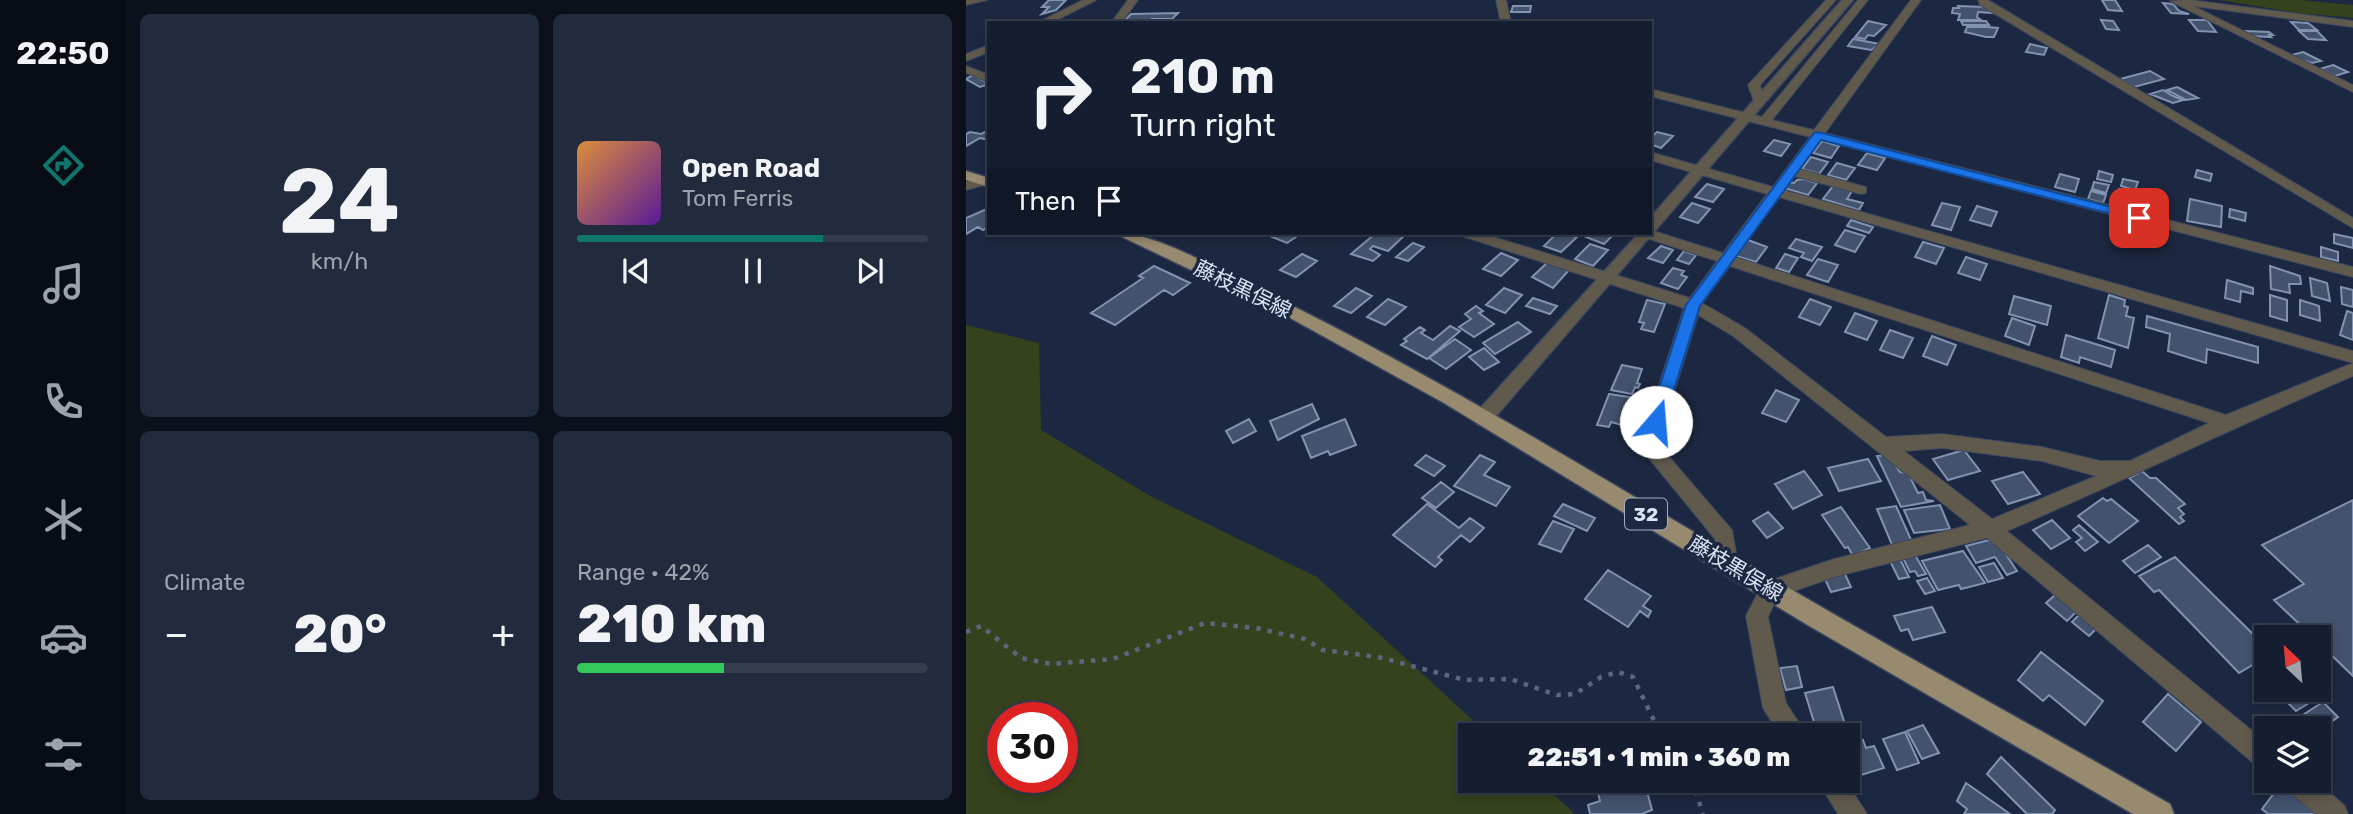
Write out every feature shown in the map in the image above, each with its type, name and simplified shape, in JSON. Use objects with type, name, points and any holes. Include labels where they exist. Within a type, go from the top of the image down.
[{"type":"main road","points":[[966,175],[985,182]]},
{"type":"main road","name":"藤枝黒俣線","points":[[1126,235],[1271,301],[1483,418],[1770,590],[2160,814]]},
{"type":"street","points":[[966,2],[982,0]]},
{"type":"street","points":[[1046,21],[1091,0]]},
{"type":"street","points":[[1117,21],[1133,0]]},
{"type":"street","points":[[1501,0],[1506,21]]},
{"type":"street","points":[[1759,102],[1754,85],[1831,0]]},
{"type":"street","points":[[1652,226],[1848,0]]},
{"type":"street","points":[[1765,121],[1847,24],[1863,0]]},
{"type":"street","points":[[1728,564],[1725,536],[1648,446],[1693,305],[1916,0]]},
{"type":"street","points":[[1983,0],[1983,3],[2353,224]]},
{"type":"street","points":[[2171,1],[2353,24]]},
{"type":"street","points":[[2171,1],[2353,89]]},
{"type":"street","points":[[970,56],[987,49]]},
{"type":"street","points":[[966,69],[987,78]]},
{"type":"street","points":[[1652,93],[2353,272]]},
{"type":"street","points":[[1652,157],[2353,357]]},
{"type":"street","points":[[1792,171],[1861,190]]},
{"type":"street","points":[[966,186],[985,182]]},
{"type":"street","points":[[1476,235],[1693,305],[1770,356],[1990,529],[2254,747]]},
{"type":"street","points":[[1483,418],[1644,235]]},
{"type":"street","points":[[1652,235],[2227,422]]},
{"type":"street","points":[[1786,723],[1774,708],[1757,616],[1770,590],[1834,568],[1990,529],[2132,469],[2227,422],[2353,369]]},
{"type":"street","points":[[1881,445],[1942,441],[2042,454],[2100,469],[2132,469]]},
{"type":"street","points":[[1839,793],[1854,814]]},
{"type":"street","points":[[2310,793],[2335,814]]},
{"type":"path","points":[[966,632],[981,626],[1021,658],[1051,664],[1113,659],[1159,643],[1205,622],[1256,628],[1305,639],[1323,650],[1378,657],[1465,680],[1510,679],[1557,695],[1575,694],[1601,677],[1618,672],[1633,677],[1655,723]]},
{"type":"path","points":[[1696,793],[1703,814]]},
{"type":"green space","points":[[2219,0],[2300,0],[2353,5],[2353,18],[2298,13]]},
{"type":"green space","points":[[966,325],[1039,343],[1041,430],[1152,497],[1317,577],[1476,723],[1458,723],[1458,793],[1552,793],[1575,814],[966,814]]},
{"type":"building","points":[[1049,0],[1066,0],[1056,10],[1042,14],[1049,7],[1042,7]]},
{"type":"building","points":[[2102,0],[2115,0],[2122,11],[2108,10]]},
{"type":"building","points":[[2163,3],[2173,4],[2179,11],[2189,14],[2171,13]]},
{"type":"building","points":[[1513,6],[1531,6],[1530,12],[1511,12]]},
{"type":"building","points":[[1958,6],[1986,7],[1992,13],[1978,12],[1977,17],[1981,20],[1958,20],[1960,14],[1952,13],[1953,8],[1959,8]]},
{"type":"building","points":[[1178,13],[1172,19],[1124,21],[1131,14]]},
{"type":"building","points":[[2101,20],[2113,21],[2119,30],[2106,29]]},
{"type":"building","points":[[2189,20],[2207,20],[2216,32],[2198,31]]},
{"type":"building","points":[[1868,21],[1886,25],[1874,36],[1868,35],[1865,39],[1855,37]]},
{"type":"building","points":[[1961,21],[1986,21],[1989,25],[1963,25]]},
{"type":"building","points":[[2291,22],[2308,23],[2317,30],[2299,30]]},
{"type":"building","points":[[1967,27],[1998,28],[1994,37],[1986,37],[1965,32]]},
{"type":"building","points":[[2246,31],[2269,32],[2273,35],[2251,36]]},
{"type":"building","points":[[2299,31],[2317,31],[2326,40],[2308,39]]},
{"type":"building","points":[[1853,39],[1880,44],[1871,50],[1848,46]]},
{"type":"building","points":[[2030,44],[2047,48],[2044,55],[2026,52]]},
{"type":"building","points":[[2303,52],[2321,61],[2312,63],[2288,56]]},
{"type":"building","points":[[2333,65],[2348,72],[2335,76],[2320,69]]},
{"type":"building","points":[[2150,71],[2164,79],[2134,87],[2120,79]]},
{"type":"building","points":[[973,75],[987,85],[980,87],[966,79]]},
{"type":"building","points":[[2177,87],[2198,98],[2186,100],[2167,90]]},
{"type":"building","points":[[2163,90],[2183,100],[2173,103],[2150,94]]},
{"type":"building","points":[[987,131],[987,140],[980,138],[966,146],[966,134],[981,134]]},
{"type":"building","points":[[1657,132],[1673,136],[1661,148],[1652,145],[1652,136]]},
{"type":"building","points":[[1774,140],[1790,144],[1781,156],[1764,151]]},
{"type":"building","points":[[1822,141],[1839,146],[1831,158],[1813,153]]},
{"type":"building","points":[[1867,153],[1885,158],[1877,170],[1858,165]]},
{"type":"building","points":[[1811,157],[1828,162],[1819,174],[1802,169]]},
{"type":"building","points":[[1837,163],[1855,168],[1846,180],[1828,175]]},
{"type":"building","points":[[2197,170],[2212,174],[2210,181],[2195,177]]},
{"type":"building","points":[[2099,171],[2113,175],[2111,182],[2097,179]]},
{"type":"building","points":[[2060,174],[2079,179],[2075,192],[2055,187]]},
{"type":"building","points":[[1803,179],[1817,183],[1808,195],[1784,188],[1789,182]]},
{"type":"building","points":[[2123,179],[2138,182],[2135,190],[2121,186]]},
{"type":"building","points":[[2094,182],[2109,185],[2106,193],[2092,189]]},
{"type":"building","points":[[1707,184],[1724,189],[1713,202],[1695,197]]},
{"type":"building","points":[[1833,186],[1852,191],[1847,199],[1863,203],[1859,210],[1823,199]]},
{"type":"building","points":[[2119,189],[2134,193],[2131,201],[2117,197]]},
{"type":"building","points":[[2091,191],[2106,195],[2103,203],[2088,199]]},
{"type":"building","points":[[2190,199],[2222,206],[2221,227],[2187,221]]},
{"type":"building","points":[[1692,203],[1710,209],[1698,223],[1680,217]]},
{"type":"building","points":[[1942,203],[1960,207],[1951,230],[1932,225]]},
{"type":"building","points":[[1977,206],[1997,212],[1991,226],[1970,220]]},
{"type":"building","points":[[987,209],[987,228],[983,230],[978,227],[966,234],[966,218]]},
{"type":"building","points":[[2230,209],[2246,213],[2245,221],[2229,217]]},
{"type":"building","points":[[1851,220],[1873,227],[1869,233],[1847,226]]},
{"type":"building","points":[[1845,230],[1865,236],[1855,252],[1835,245]]},
{"type":"building","points":[[2334,234],[2353,238],[2353,248],[2334,243]]},
{"type":"building","points":[[1275,235],[1299,235],[1287,243],[1272,237]]},
{"type":"building","points":[[1374,235],[1405,235],[1388,251],[1373,246],[1370,249],[1380,255],[1373,261],[1351,254]]},
{"type":"building","points":[[1555,235],[1577,237],[1561,252],[1544,246]]},
{"type":"building","points":[[1588,235],[1613,235],[1604,244],[1586,237]]},
{"type":"building","points":[[1796,239],[1822,247],[1812,261],[1801,257],[1804,253],[1789,248]]},
{"type":"building","points":[[1748,240],[1767,247],[1756,262],[1736,256]]},
{"type":"building","points":[[1923,242],[1944,248],[1936,264],[1915,257]]},
{"type":"building","points":[[1413,243],[1424,247],[1408,261],[1396,257]]},
{"type":"building","points":[[1590,244],[1608,250],[1593,266],[1575,259]]},
{"type":"building","points":[[1661,246],[1673,250],[1663,263],[1648,258]]},
{"type":"building","points":[[2321,247],[2338,252],[2338,261],[2321,257]]},
{"type":"building","points":[[1684,251],[1696,255],[1689,264],[1677,260]]},
{"type":"building","points":[[1501,253],[1518,260],[1501,276],[1483,269]]},
{"type":"building","points":[[1302,254],[1317,261],[1296,277],[1280,270]]},
{"type":"building","points":[[1785,254],[1798,258],[1789,272],[1776,268]]},
{"type":"building","points":[[1966,257],[1987,264],[1980,280],[1958,273]]},
{"type":"building","points":[[1818,259],[1838,265],[1828,282],[1807,275]]},
{"type":"building","points":[[1547,263],[1569,270],[1553,288],[1532,277]]},
{"type":"building","points":[[1154,266],[1190,283],[1173,295],[1164,290],[1115,325],[1091,313],[1143,278],[1139,276]]},
{"type":"building","points":[[2270,266],[2300,276],[2301,284],[2289,284],[2290,293],[2271,289]]},
{"type":"building","points":[[1673,268],[1684,271],[1681,275],[1687,277],[1678,289],[1661,283]]},
{"type":"building","points":[[2310,278],[2327,283],[2330,301],[2312,296]]},
{"type":"building","points":[[2227,280],[2253,288],[2253,294],[2241,291],[2240,302],[2225,298]]},
{"type":"building","points":[[2341,287],[2353,290],[2353,307],[2342,304]]},
{"type":"building","points":[[1356,288],[1372,296],[1351,313],[1334,306]]},
{"type":"building","points":[[1504,288],[1522,295],[1505,313],[1486,305]]},
{"type":"building","points":[[2109,295],[2125,300],[2124,306],[2128,307],[2126,316],[2134,318],[2128,348],[2098,338]]},
{"type":"building","points":[[2270,295],[2287,300],[2287,321],[2270,316]]},
{"type":"building","points":[[2014,296],[2051,306],[2047,325],[2009,314]]},
{"type":"building","points":[[1533,298],[1557,306],[1550,314],[1526,306]]},
{"type":"building","points":[[1388,299],[1406,307],[1385,325],[1367,317]]},
{"type":"building","points":[[1810,299],[1831,307],[1820,325],[1799,317]]},
{"type":"building","points":[[1647,300],[1665,304],[1654,332],[1641,329],[1644,323],[1639,322]]},
{"type":"building","points":[[2300,300],[2319,306],[2320,321],[2300,315]]},
{"type":"building","points":[[1476,306],[1483,311],[1479,313],[1494,324],[1474,337],[1459,327],[1471,319],[1465,314]]},
{"type":"building","points":[[2347,311],[2353,313],[2353,340],[2340,335]]},
{"type":"building","points":[[1855,313],[1877,321],[1867,340],[1845,332]]},
{"type":"building","points":[[2147,316],[2258,347],[2258,363],[2207,349],[2206,363],[2168,351],[2170,334],[2146,327]]},
{"type":"building","points":[[2012,318],[2035,326],[2029,345],[2005,336]]},
{"type":"building","points":[[1518,322],[1531,332],[1495,354],[1483,343]]},
{"type":"building","points":[[1450,326],[1460,331],[1427,359],[1401,345],[1407,341],[1404,339],[1420,327],[1425,330],[1421,333],[1433,340]]},
{"type":"building","points":[[1890,330],[1913,338],[1903,358],[1880,350]]},
{"type":"building","points":[[2066,335],[2115,350],[2111,367],[2080,357],[2079,363],[2061,357]]},
{"type":"building","points":[[1932,336],[1956,345],[1947,365],[1923,356]]},
{"type":"building","points":[[1455,339],[1471,350],[1446,369],[1429,358]]},
{"type":"building","points":[[1484,348],[1499,362],[1484,370],[1469,357]]},
{"type":"building","points":[[1622,365],[1642,369],[1637,383],[1640,384],[1632,394],[1611,390]]},
{"type":"building","points":[[1776,390],[1799,400],[1786,422],[1762,413]]},
{"type":"building","points":[[1609,394],[1636,398],[1633,407],[1628,406],[1622,425],[1611,422],[1609,427],[1597,425]]},
{"type":"building","points":[[1312,404],[1319,419],[1278,440],[1270,421]]},
{"type":"building","points":[[1249,419],[1256,431],[1233,443],[1226,431]]},
{"type":"building","points":[[1345,419],[1356,445],[1330,455],[1328,451],[1311,458],[1302,436]]},
{"type":"building","points":[[1964,450],[1980,471],[1948,480],[1933,459]]},
{"type":"building","points":[[1426,455],[1445,466],[1434,476],[1415,465]]},
{"type":"building","points":[[1480,455],[1495,462],[1484,475],[1510,487],[1496,506],[1454,486]]},
{"type":"building","points":[[1888,455],[1900,472],[1908,473],[1918,493],[1923,492],[1926,500],[1934,501],[1901,507],[1877,456]]},
{"type":"building","points":[[1868,459],[1881,481],[1839,491],[1828,468]]},
{"type":"building","points":[[1804,471],[1822,495],[1793,509],[1775,484]]},
{"type":"building","points":[[2142,471],[2150,478],[2156,478],[2185,504],[2178,508],[2184,514],[2180,517],[2184,521],[2179,524],[2129,478]]},
{"type":"building","points":[[2023,472],[2040,494],[2008,504],[1992,481]]},
{"type":"building","points":[[1441,482],[1454,492],[1436,508],[1422,498]]},
{"type":"building","points":[[2103,498],[2107,501],[2111,499],[2138,521],[2109,543],[2078,516]]},
{"type":"building","points":[[2353,500],[2353,676],[2331,655],[2331,625],[2300,625],[2274,600],[2304,584],[2262,545]]},
{"type":"building","points":[[1427,504],[1459,528],[1470,518],[1484,528],[1470,542],[1461,535],[1438,557],[1442,560],[1435,567],[1393,535]]},
{"type":"building","points":[[1563,504],[1595,518],[1587,531],[1554,516]]},
{"type":"building","points":[[1940,505],[1950,529],[1914,533],[1904,510]]},
{"type":"building","points":[[1896,506],[1912,542],[1892,545],[1877,509]]},
{"type":"building","points":[[1841,507],[1870,548],[1853,556],[1822,515]]},
{"type":"building","points":[[1768,512],[1783,528],[1767,538],[1753,521]]},
{"type":"building","points":[[2052,520],[2070,538],[2051,549],[2033,530]]},
{"type":"building","points":[[1553,521],[1574,529],[1561,552],[1539,544]]},
{"type":"building","points":[[2079,525],[2098,542],[2085,551],[2076,542],[2082,538],[2073,530]]},
{"type":"building","points":[[1989,540],[2003,550],[2017,571],[2007,575],[1995,557],[1976,563],[1966,546]]},
{"type":"building","points":[[2148,545],[2161,557],[2135,573],[2123,561]]},
{"type":"building","points":[[1963,551],[1985,583],[1961,589],[1959,585],[1938,590],[1922,561]]},
{"type":"building","points":[[1915,555],[1926,574],[1918,576],[1915,571],[1910,572],[1903,558]]},
{"type":"building","points":[[2175,557],[2254,635],[2254,664],[2239,673],[2159,590],[2154,592],[2139,576]]},
{"type":"building","points":[[1900,559],[1909,577],[1899,579],[1890,561]]},
{"type":"building","points":[[1994,563],[2003,578],[1988,582],[1979,567]]},
{"type":"building","points":[[1608,570],[1651,596],[1643,606],[1651,611],[1648,617],[1640,611],[1628,627],[1585,599]]},
{"type":"building","points":[[1844,572],[1851,587],[1831,592],[1824,577]]},
{"type":"building","points":[[1927,578],[1935,591],[1925,594],[1917,581]]},
{"type":"building","points":[[2056,594],[2077,611],[2067,621],[2046,603]]},
{"type":"building","points":[[1932,607],[1945,632],[1913,640],[1908,629],[1901,631],[1894,616]]},
{"type":"building","points":[[2079,615],[2096,629],[2089,636],[2072,622]]},
{"type":"building","points":[[2041,652],[2103,701],[2085,725],[2049,695],[2043,701],[2018,680]]},
{"type":"building","points":[[1797,666],[1802,687],[1786,690],[1780,668]]},
{"type":"building","points":[[1833,687],[1845,723],[1814,723],[1805,693]]},
{"type":"building","points":[[2168,694],[2201,722],[2176,751],[2143,722]]},
{"type":"building","points":[[2287,702],[2311,702],[2296,711]]},
{"type":"building","points":[[2323,702],[2338,717],[2331,722],[2331,716],[2301,716]]},
{"type":"building","points":[[1923,725],[1939,753],[1922,759],[1907,731]]},
{"type":"building","points":[[1905,732],[1919,763],[1897,770],[1883,739]]},
{"type":"building","points":[[1863,740],[1866,748],[1874,746],[1884,768],[1860,775],[1860,741]]},
{"type":"building","points":[[2001,757],[2055,810],[2052,814],[2027,814],[1987,774]]},
{"type":"building","points":[[1966,783],[2010,814],[1964,814],[1967,809],[1957,801]]},
{"type":"building","points":[[1598,793],[1647,793],[1652,810],[1642,814],[1590,814],[1588,805],[1600,801]]},
{"type":"building","points":[[2274,793],[2292,793],[2316,814],[2268,814],[2262,809]]},
{"type":"route","points":[[1656,422],[1693,305],[1818,135],[2139,218]]}]
